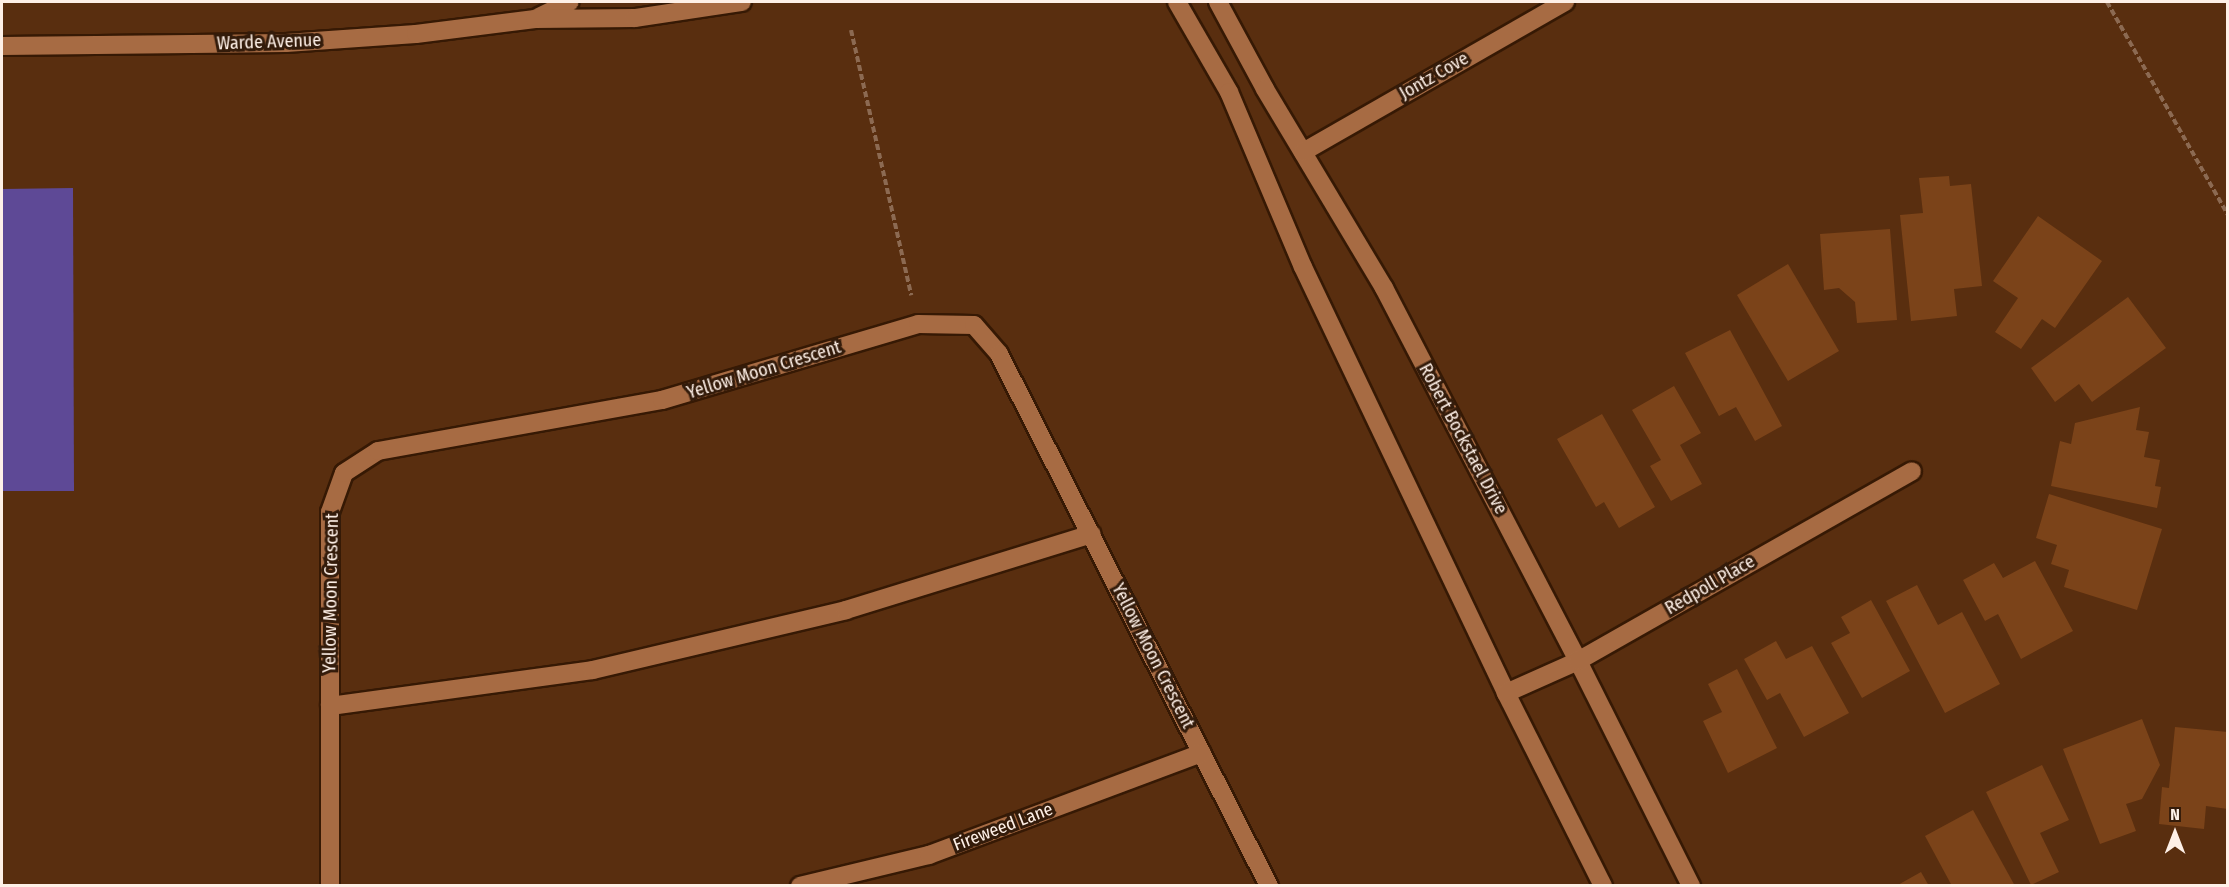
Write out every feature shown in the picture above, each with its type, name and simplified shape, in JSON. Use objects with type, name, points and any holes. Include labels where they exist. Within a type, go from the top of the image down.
[{"type":"street","name":"Warde Avenue","points":[[535,19],[570,2]]},
{"type":"street","name":"Warde Avenue","points":[[2,46],[286,43],[416,34],[535,19],[636,18],[742,2]]},
{"type":"street","points":[[1178,2],[1229,92],[1303,267],[1506,693],[1603,885]]},
{"type":"street","name":"Robert Bockstael Drive","points":[[1218,2],[1384,288],[1578,661],[1690,885]]},
{"type":"street","name":"Jontz Cove","points":[[1303,152],[1565,2]]},
{"type":"street","name":"Yellow Moon Crescent","points":[[330,885],[330,512],[344,473],[378,451],[662,400],[918,324],[974,325],[999,354],[1269,885]]},
{"type":"street","name":"Redpoll Place","points":[[1506,693],[1578,661],[1912,471]]},
{"type":"street","points":[[330,706],[593,669],[846,610],[1091,534]]},
{"type":"street","name":"Fireweed Lane","points":[[800,885],[930,855],[1202,753]]},
{"type":"path","points":[[2107,2],[2228,214]]},
{"type":"path","points":[[851,30],[918,324]]},
{"type":"shaded area","points":[[73,188],[74,491],[2,491],[2,189]]},
{"type":"building","points":[[1949,176],[1950,186],[1971,184],[1982,286],[1954,289],[1957,316],[1911,321],[1900,215],[1923,213],[1919,178]]},
{"type":"building","points":[[2038,216],[2102,261],[2055,328],[2042,319],[2021,349],[1995,332],[2018,298],[1993,281]]},
{"type":"building","points":[[1890,229],[1897,320],[1857,323],[1855,302],[1839,288],[1824,290],[1820,234]]},
{"type":"building","points":[[1788,264],[1839,351],[1788,381],[1737,295]]},
{"type":"building","points":[[2128,297],[2166,348],[2092,402],[2079,384],[2055,402],[2031,368]]},
{"type":"building","points":[[1730,330],[1782,426],[1755,441],[1736,407],[1719,416],[1685,353]]},
{"type":"building","points":[[1674,386],[1701,433],[1680,445],[1702,484],[1671,501],[1650,466],[1661,460],[1632,410]]},
{"type":"building","points":[[2140,407],[2136,430],[2149,432],[2144,457],[2160,460],[2155,486],[2161,487],[2157,508],[2051,486],[2060,441],[2071,444],[2075,423]]},
{"type":"building","points":[[1602,414],[1655,507],[1619,528],[1604,502],[1596,507],[1557,439]]},
{"type":"building","points":[[2049,494],[2162,529],[2137,610],[2064,587],[2069,570],[2051,564],[2057,545],[2036,538]]},
{"type":"building","points":[[2035,561],[2073,631],[2021,659],[1998,614],[1985,621],[1963,580],[1994,563],[2003,578]]},
{"type":"building","points":[[1917,585],[1938,625],[1962,612],[2000,684],[1945,713],[1886,601]]},
{"type":"building","points":[[1871,600],[1910,671],[1862,698],[1831,643],[1850,633],[1841,617]]},
{"type":"building","points":[[1776,641],[1786,659],[1812,646],[1849,713],[1804,737],[1780,693],[1767,700],[1744,659]]},
{"type":"building","points":[[1737,669],[1777,748],[1728,773],[1703,721],[1722,712],[1708,684]]},
{"type":"building","points":[[2142,719],[2160,765],[2142,799],[2126,804],[2136,831],[2100,844],[2063,749]]},
{"type":"building","points":[[2175,727],[2228,732],[2228,809],[2206,806],[2204,829],[2159,824],[2162,787],[2169,788]]},
{"type":"building","points":[[2042,765],[2069,820],[2040,833],[2059,872],[2031,885],[1986,792]]},
{"type":"building","points":[[1973,810],[2015,886],[1952,886],[1925,836]]},
{"type":"building","points":[[1921,872],[1929,886],[1896,886]]}]
